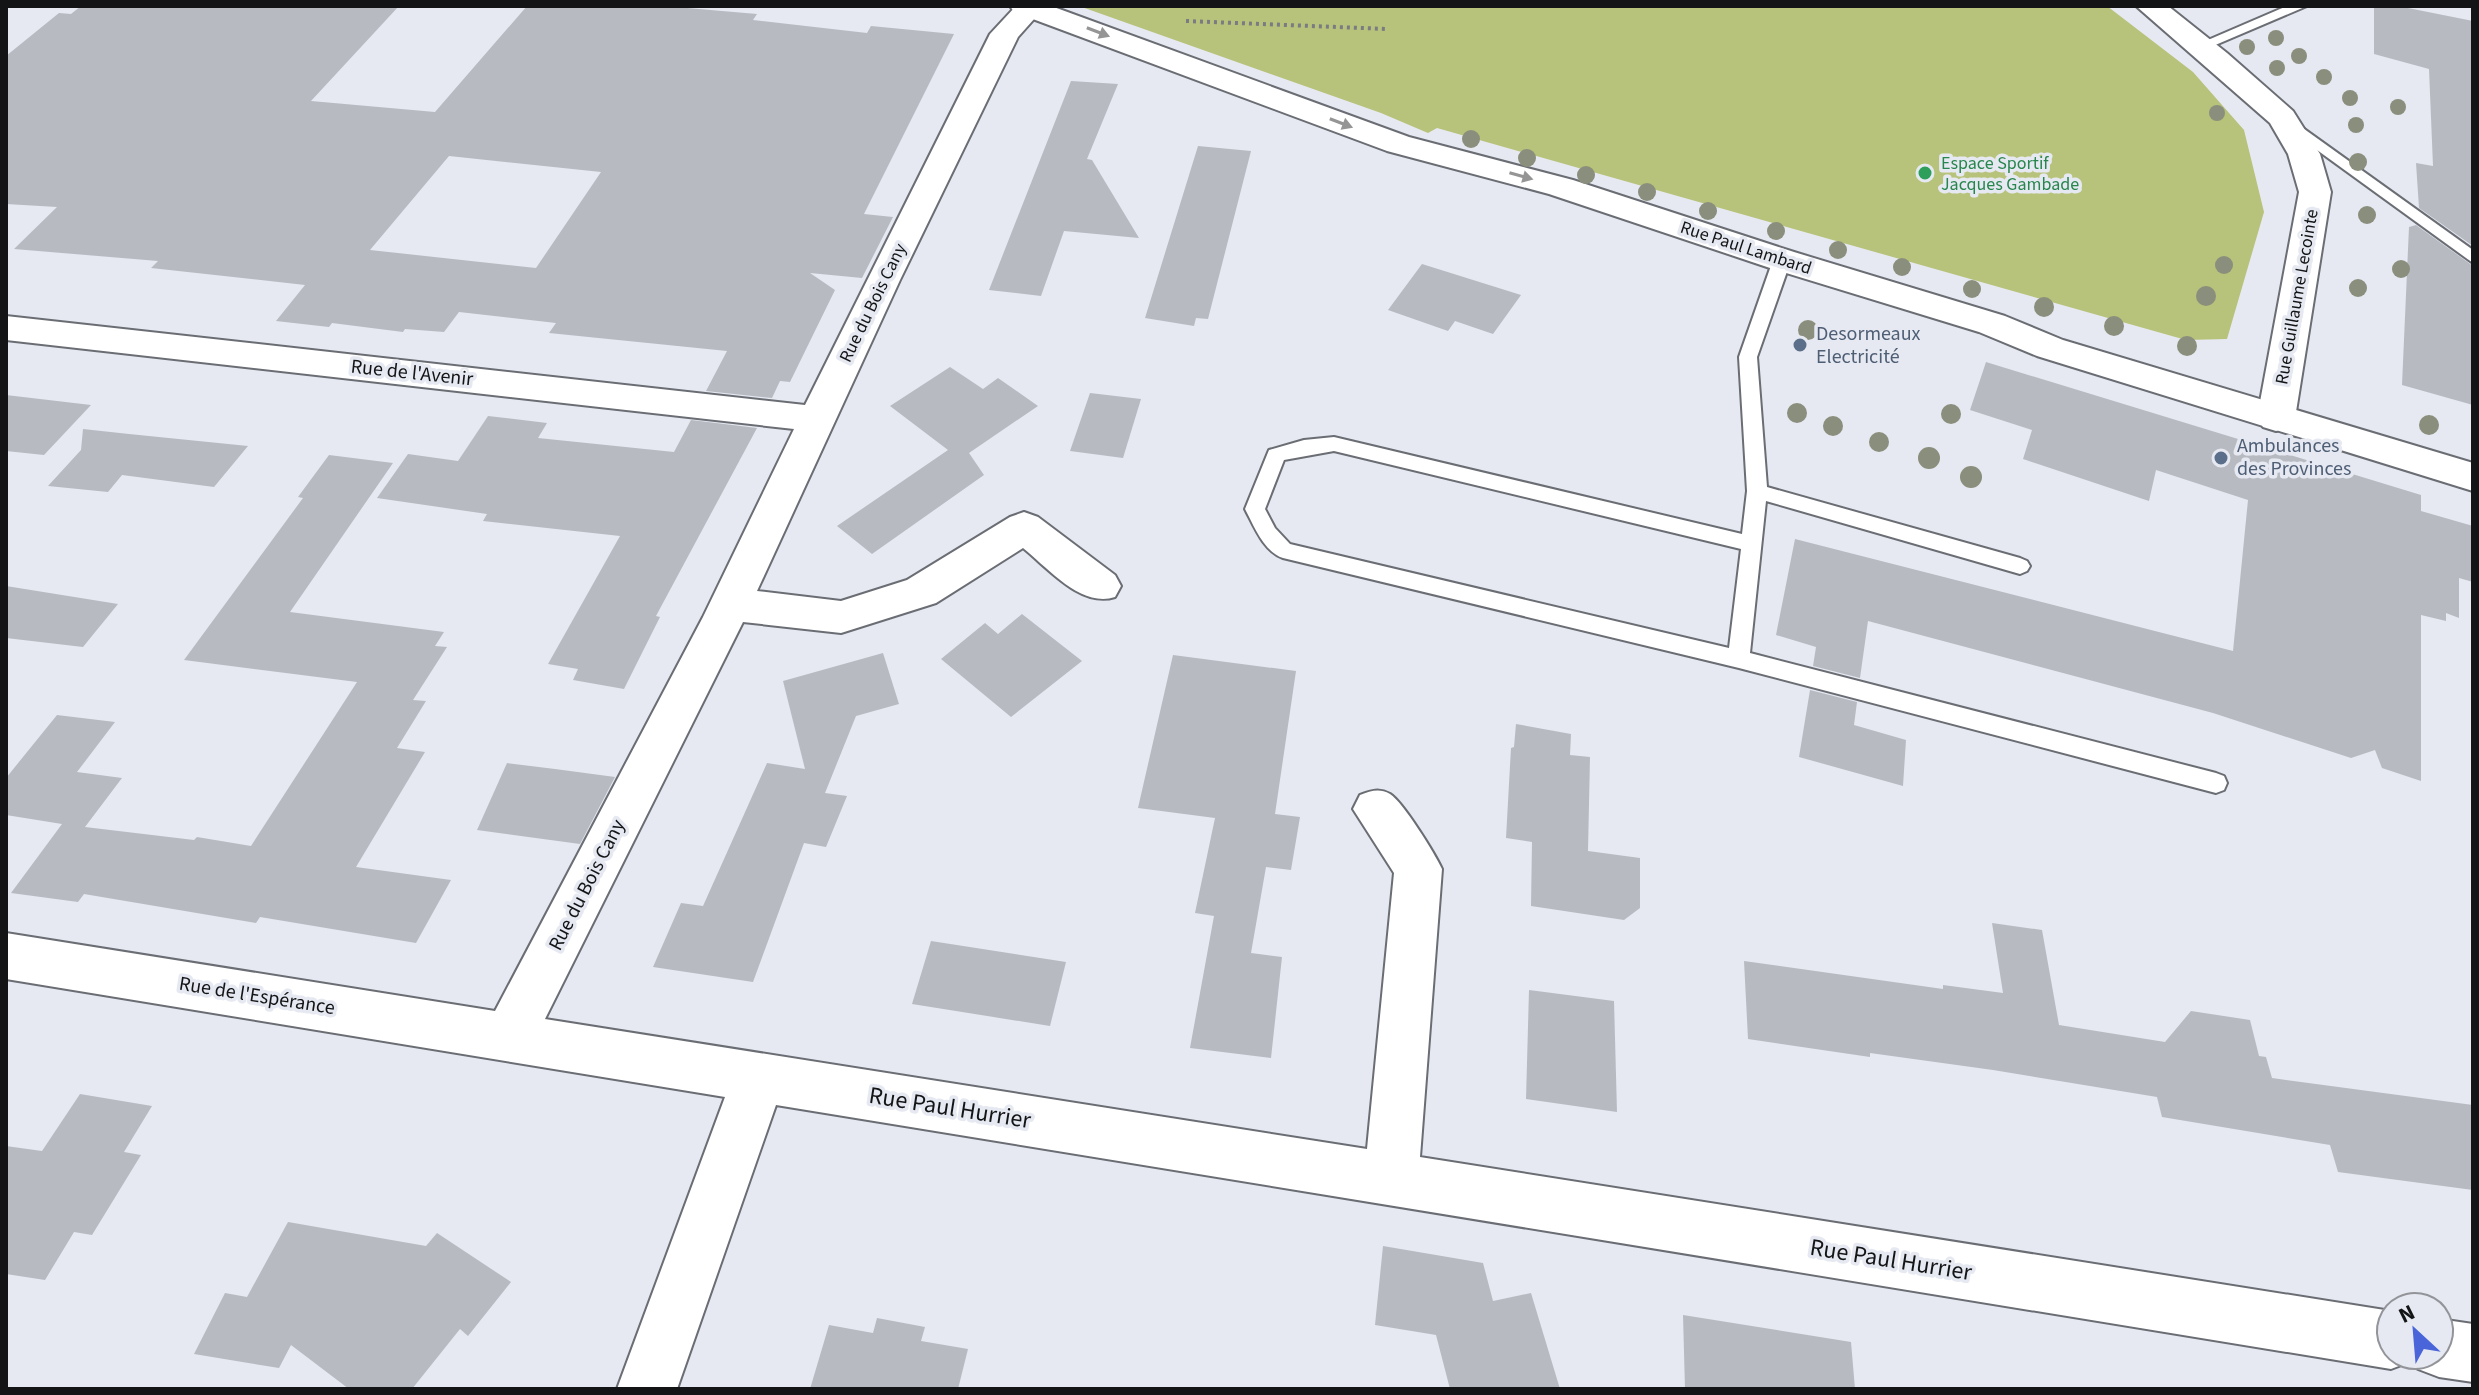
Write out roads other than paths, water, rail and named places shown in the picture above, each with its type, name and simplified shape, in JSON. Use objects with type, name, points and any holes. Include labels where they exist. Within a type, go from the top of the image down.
[{"type":"street","name":"Rue Guillaume Lecointe","points":[[2150,6],[2201,46],[2282,118],[2304,154],[2315,192],[2276,418]]},
{"type":"street","name":"Rue Paul Lambard","points":[[1027,8],[1398,144],[1561,187],[1782,260],[1992,324],[2050,348],[2473,477]]},
{"type":"street","name":"Rue du Bois Cany","points":[[509,1037],[730,604],[1005,34],[1027,8]]},
{"type":"street","name":"Rue de l'Avenir","points":[[6,328],[817,419]]},
{"type":"street","points":[[730,604],[841,617],[921,592],[1024,527],[1100,586]]},
{"type":"street","points":[[1376,809],[1418,869],[1391,1179]]},
{"type":"street","name":"Rue de l'Espérance","points":[[6,956],[509,1037]]},
{"type":"street","name":"Rue Paul Hurrier","points":[[509,1037],[2375,1337]]},
{"type":"street","points":[[647,1389],[759,1077]]},
{"type":"lane","points":[[2201,46],[2300,6]]},
{"type":"lane","points":[[2282,118],[2473,258]]},
{"type":"lane","points":[[1739,659],[1757,491],[1748,357],[1782,260]]},
{"type":"lane","points":[[1751,544],[1334,444],[1304,447],[1276,455],[1255,509],[1268,533],[1283,550],[1739,659],[2216,783]]},
{"type":"lane","points":[[1757,491],[2020,566]]},
{"type":"place","name":"Espace Sportif Jacques Gambade","points":[[1925,173]]},
{"type":"place","name":"Desormeaux Electricité","points":[[1800,345]]},
{"type":"place","name":"Ambulances des Provinces","points":[[2221,458]]}]
